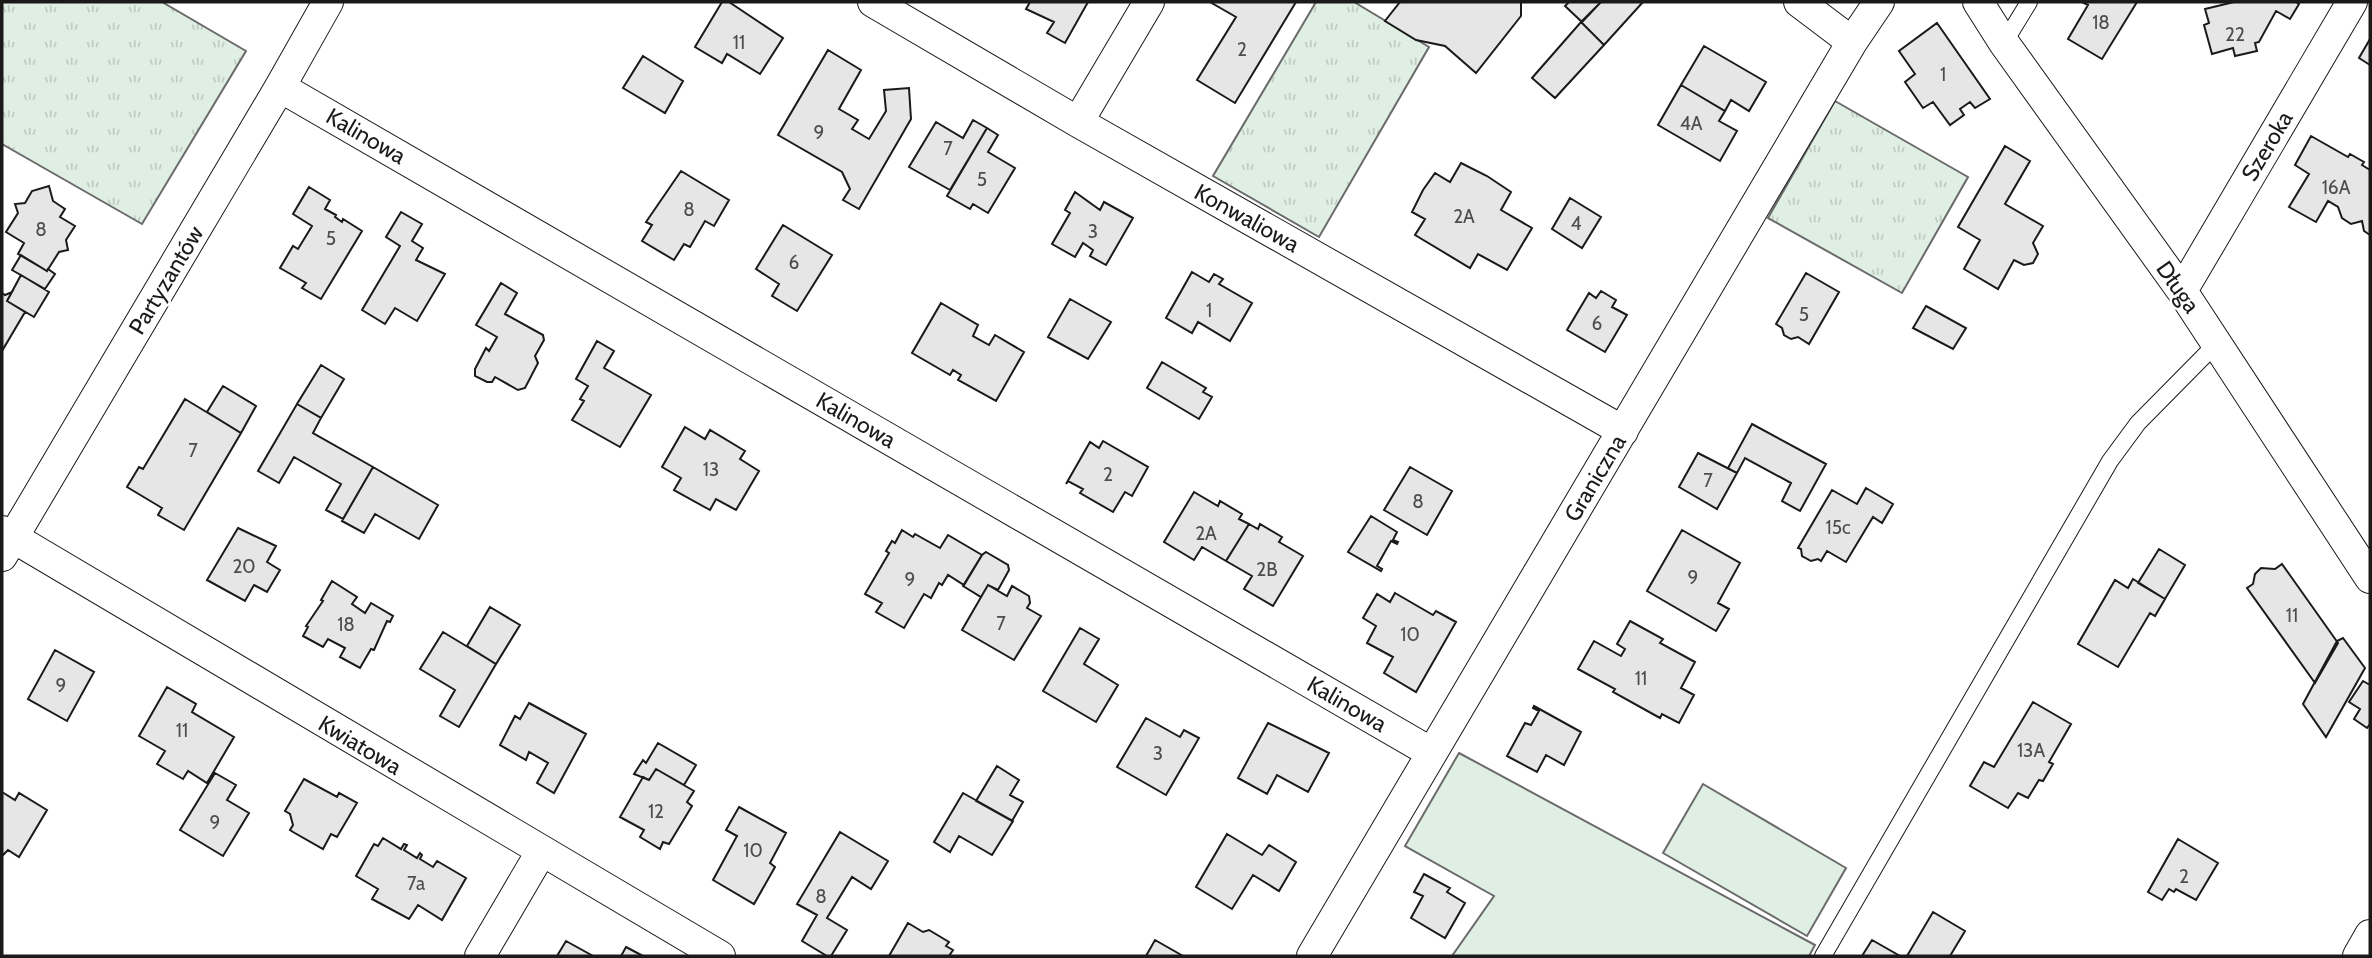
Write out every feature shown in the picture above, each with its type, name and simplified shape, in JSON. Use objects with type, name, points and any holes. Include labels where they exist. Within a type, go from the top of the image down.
[{"type":"street","name":"Partyzantów","points":[[5,542],[280,87],[328,2]]},
{"type":"street","name":"Konwaliowa","points":[[873,2],[1078,122],[1623,431]]},
{"type":"street","points":[[1078,122],[1149,2]]},
{"type":"street","points":[[1799,2],[1852,42]]},
{"type":"street","name":"Graniczna","points":[[1312,956],[1852,42],[1879,2]]},
{"type":"street","name":"Długa","points":[[1978,2],[2004,43],[2182,291],[2370,578]]},
{"type":"street","name":"Szeroka","points":[[2182,291],[2352,2]]},
{"type":"street","name":"Kalinowa","points":[[280,87],[1432,754]]},
{"type":"street","name":"Kwiatowa","points":[[5,542],[720,956]]},
{"type":"street","points":[[480,956],[541,852]]},
{"type":"street","points":[[2358,956],[2370,935]]},
{"type":"lane","points":[[2004,43],[2029,2]]},
{"type":"lane","points":[[1823,956],[2110,461],[2138,423],[2216,344]]},
{"type":"green space","points":[[2,2],[162,2],[246,51],[142,224],[2,144]]},
{"type":"green space","points":[[1316,2],[1354,2],[1429,47],[1319,237],[1213,176]]},
{"type":"green space","points":[[1835,101],[1968,177],[1902,293],[1768,218]]},
{"type":"green space","points":[[1459,753],[1815,945],[1809,956],[1452,956],[1494,896],[1405,846]]},
{"type":"green space","points":[[1703,784],[1846,868],[1807,936],[1663,853]]},
{"type":"building","points":[[722,2],[729,2],[783,38],[760,74],[727,54],[722,63],[695,47]]},
{"type":"building","points":[[1030,2],[1088,2],[1065,43],[1047,33],[1054,22],[1026,9]]},
{"type":"building","points":[[1210,2],[1296,2],[1235,103],[1197,80],[1236,17]]},
{"type":"building","points":[[1400,2],[1521,2],[1521,16],[1476,73],[1445,46],[1416,40],[1385,21]]},
{"type":"building","points":[[1569,2],[1601,2],[1582,22],[1565,6]]},
{"type":"building","points":[[1601,2],[1643,2],[1604,45],[1581,22]]},
{"type":"building","points":[[2082,2],[2137,2],[2102,59],[2068,39],[2088,5]]},
{"type":"building","points":[[2234,2],[2299,4],[2290,19],[2276,11],[2259,42],[2255,43],[2257,51],[2235,56],[2233,48],[2212,54],[2204,25],[2209,23],[2205,9]]},
{"type":"building","points":[[1581,22],[1604,45],[1555,98],[1532,78]]},
{"type":"building","points":[[1937,23],[1990,99],[1975,108],[1970,102],[1960,109],[1964,115],[1950,125],[1933,102],[1923,108],[1905,82],[1915,74],[1899,51]]},
{"type":"building","points":[[2370,39],[2370,65],[2359,58]]},
{"type":"building","points":[[1704,46],[1766,82],[1749,111],[1731,100],[1725,111],[1681,85]]},
{"type":"building","points":[[828,50],[861,70],[839,109],[858,120],[852,129],[869,139],[886,111],[884,90],[909,88],[911,119],[859,209],[843,200],[850,189],[842,172],[778,135]]},
{"type":"building","points":[[643,56],[683,81],[665,113],[623,88]]},
{"type":"building","points":[[1681,85],[1725,111],[1719,121],[1737,131],[1720,161],[1658,125]]},
{"type":"building","points":[[973,120],[987,128],[950,190],[909,167],[936,122],[963,138]]},
{"type":"building","points":[[987,128],[998,135],[988,152],[1015,168],[988,213],[973,204],[970,209],[947,196]]},
{"type":"building","points":[[2311,136],[2348,157],[2350,154],[2364,162],[2362,165],[2370,170],[2370,235],[2364,231],[2362,221],[2351,224],[2342,218],[2338,207],[2328,201],[2316,222],[2289,207],[2309,174],[2295,165]]},
{"type":"building","points":[[2005,146],[2030,161],[2005,204],[2043,226],[2033,243],[2038,254],[2033,263],[2024,265],[2014,260],[1998,289],[1964,269],[1980,240],[1958,227]]},
{"type":"building","points":[[1461,163],[1511,192],[1501,210],[1532,228],[1507,270],[1478,254],[1470,268],[1415,235],[1425,219],[1412,212],[1423,190],[1435,173],[1450,182]]},
{"type":"building","points":[[681,171],[729,200],[714,226],[705,221],[690,247],[684,244],[674,260],[642,241],[652,225],[646,222]]},
{"type":"building","points":[[49,186],[53,201],[65,209],[60,217],[75,226],[66,240],[68,250],[59,252],[47,271],[18,254],[24,243],[6,232],[18,213],[15,204],[25,203],[32,191]]},
{"type":"building","points":[[309,187],[330,200],[325,209],[342,222],[343,219],[362,231],[321,299],[302,288],[306,283],[280,268],[293,246],[298,249],[312,226],[293,214]]},
{"type":"building","points":[[1075,192],[1100,210],[1104,202],[1133,218],[1106,265],[1090,256],[1093,250],[1083,243],[1075,257],[1052,244],[1070,213],[1065,210]]},
{"type":"building","points":[[1570,198],[1601,217],[1582,248],[1552,229]]},
{"type":"building","points":[[401,212],[422,224],[412,241],[423,248],[416,260],[445,274],[417,321],[395,308],[385,324],[362,310],[400,246],[386,237]]},
{"type":"building","points":[[783,225],[832,255],[797,311],[772,296],[779,284],[756,269]]},
{"type":"building","points":[[21,255],[55,274],[45,289],[12,270]]},
{"type":"building","points":[[1192,272],[1209,282],[1214,274],[1223,279],[1219,284],[1252,303],[1230,341],[1198,322],[1192,333],[1166,318]]},
{"type":"building","points":[[1806,273],[1839,292],[1809,344],[1798,337],[1791,339],[1784,335],[1782,328],[1776,324]]},
{"type":"building","points":[[21,275],[49,292],[34,317],[7,301]]},
{"type":"building","points":[[501,283],[517,293],[505,314],[543,335],[544,340],[535,356],[538,363],[525,388],[518,390],[495,377],[492,382],[487,382],[475,376],[475,369],[486,348],[489,351],[497,337],[476,325]]},
{"type":"building","points":[[1601,291],[1616,300],[1612,307],[1627,315],[1605,352],[1567,330],[1589,293],[1596,298]]},
{"type":"building","points":[[12,292],[7,301],[25,312],[2,351],[2,293],[5,295]]},
{"type":"building","points":[[1070,299],[1111,322],[1088,359],[1048,337]]},
{"type":"building","points":[[941,303],[978,325],[973,336],[989,345],[995,335],[1024,352],[996,401],[958,380],[961,375],[953,370],[950,375],[912,353]]},
{"type":"building","points":[[1926,306],[1966,328],[1953,349],[1913,328]]},
{"type":"building","points":[[597,341],[614,351],[604,368],[651,395],[620,447],[572,420],[584,401],[580,399],[588,386],[576,379]]},
{"type":"building","points":[[1162,362],[1206,388],[1203,392],[1212,397],[1199,419],[1147,388]]},
{"type":"building","points":[[321,365],[344,379],[321,418],[297,404]]},
{"type":"building","points":[[223,386],[256,406],[241,433],[207,412]]},
{"type":"building","points":[[185,399],[241,433],[184,530],[158,515],[162,508],[127,487],[139,467],[143,469]]},
{"type":"building","points":[[297,404],[321,418],[313,433],[373,467],[343,519],[326,510],[341,484],[294,457],[279,483],[258,471]]},
{"type":"building","points":[[1752,424],[1826,464],[1800,511],[1782,501],[1791,483],[1745,458],[1737,473],[1728,468]]},
{"type":"building","points":[[685,427],[705,439],[710,430],[745,451],[740,459],[759,471],[736,510],[716,499],[710,510],[674,490],[681,478],[662,467]]},
{"type":"building","points":[[1103,441],[1148,467],[1132,496],[1125,492],[1113,512],[1080,493],[1083,489],[1068,481],[1066,484],[1090,442],[1099,448]]},
{"type":"building","points":[[1698,453],[1737,473],[1717,509],[1679,487]]},
{"type":"building","points":[[373,467],[438,505],[419,539],[375,514],[364,533],[342,521]]},
{"type":"building","points":[[1410,467],[1452,491],[1427,535],[1384,510]]},
{"type":"building","points":[[1866,488],[1893,504],[1882,523],[1873,517],[1846,562],[1827,551],[1821,561],[1811,561],[1802,556],[1801,549],[1798,548],[1832,490],[1857,504]]},
{"type":"building","points":[[1194,492],[1218,506],[1220,501],[1242,514],[1239,519],[1249,524],[1226,561],[1202,547],[1194,560],[1164,542]]},
{"type":"building","points":[[1371,516],[1397,532],[1393,540],[1398,542],[1397,544],[1391,541],[1377,566],[1381,571],[1348,552]]},
{"type":"building","points":[[1249,524],[1258,529],[1260,524],[1282,537],[1279,542],[1303,556],[1273,606],[1244,589],[1252,576],[1226,561]]},
{"type":"building","points":[[238,528],[276,546],[267,562],[280,570],[267,592],[254,585],[245,601],[207,580]]},
{"type":"building","points":[[902,530],[940,548],[948,535],[982,555],[964,585],[948,575],[942,585],[939,583],[931,598],[924,594],[904,628],[876,612],[882,603],[865,594],[889,553],[886,551],[892,541],[895,543]]},
{"type":"building","points":[[1682,530],[1740,563],[1718,603],[1729,609],[1716,631],[1647,591]]},
{"type":"building","points":[[2159,549],[2185,565],[2165,599],[2138,583]]},
{"type":"building","points":[[986,552],[1008,565],[1009,570],[998,590],[988,585],[981,597],[963,586]]},
{"type":"building","points":[[2282,564],[2338,643],[2315,683],[2247,588],[2253,584],[2255,574],[2261,568],[2275,569]]},
{"type":"building","points":[[2133,579],[2165,599],[2155,616],[2150,613],[2118,667],[2078,644],[2115,580],[2128,588]]},
{"type":"building","points":[[332,581],[357,597],[352,604],[365,613],[371,603],[393,616],[390,622],[387,621],[374,650],[371,649],[360,668],[340,657],[345,648],[328,639],[323,647],[303,636]]},
{"type":"building","points":[[988,585],[1007,596],[1012,586],[1029,596],[1030,603],[1027,608],[1041,616],[1014,660],[962,630]]},
{"type":"building","points":[[1395,593],[1433,615],[1436,611],[1456,622],[1416,692],[1384,673],[1393,657],[1367,643],[1376,626],[1363,618],[1377,594],[1390,602]]},
{"type":"building","points":[[490,607],[520,625],[496,664],[467,646]]},
{"type":"building","points":[[1630,621],[1663,639],[1660,643],[1695,662],[1681,688],[1694,695],[1679,723],[1662,714],[1660,718],[1578,669],[1594,641],[1621,656],[1625,649],[1617,644]]},
{"type":"building","points":[[1080,628],[1099,639],[1084,664],[1118,685],[1096,722],[1043,691]]},
{"type":"building","points":[[443,632],[496,664],[459,727],[440,716],[455,690],[420,669]]},
{"type":"building","points":[[2343,638],[2365,668],[2326,737],[2303,704],[2337,641]]},
{"type":"building","points":[[55,650],[94,672],[67,721],[28,699]]},
{"type":"building","points":[[2363,681],[2370,685],[2370,724],[2367,728],[2354,719],[2360,709],[2349,702]]},
{"type":"building","points":[[167,687],[196,704],[192,712],[234,737],[207,783],[188,771],[183,779],[157,764],[165,751],[139,736]]},
{"type":"building","points":[[2033,702],[2071,724],[2049,762],[2053,764],[2043,781],[2039,780],[2028,798],[2018,793],[2008,808],[1970,786],[1984,762],[1994,767]]},
{"type":"building","points":[[529,703],[586,734],[554,793],[537,783],[548,763],[529,752],[526,760],[500,745],[515,716],[520,719]]},
{"type":"building","points":[[1534,706],[1581,732],[1564,765],[1546,755],[1537,772],[1507,756],[1525,723],[1531,725],[1539,711],[1533,708]]},
{"type":"building","points":[[1146,718],[1180,737],[1184,730],[1199,738],[1166,795],[1117,767]]},
{"type":"building","points":[[1268,723],[1329,753],[1308,792],[1277,775],[1267,794],[1238,778]]},
{"type":"building","points":[[658,743],[696,765],[684,785],[656,769],[649,780],[634,774],[643,760],[646,763]]},
{"type":"building","points":[[997,766],[1019,780],[1010,795],[1023,802],[1012,821],[976,801]]},
{"type":"building","points":[[656,769],[694,791],[687,802],[692,806],[669,844],[663,842],[660,849],[640,837],[644,830],[620,817],[643,777],[649,780]]},
{"type":"building","points":[[215,773],[236,785],[227,800],[249,813],[223,856],[180,830]]},
{"type":"building","points":[[304,779],[337,797],[339,793],[357,803],[337,837],[331,834],[323,849],[290,830],[293,825],[290,814],[285,811]]},
{"type":"building","points":[[2,792],[15,800],[19,793],[47,810],[19,857],[8,850],[2,856]]},
{"type":"building","points":[[963,793],[1013,821],[992,855],[959,836],[950,852],[934,842]]},
{"type":"building","points":[[739,807],[786,833],[770,863],[775,867],[754,904],[713,880],[737,836],[726,830]]},
{"type":"building","points":[[840,832],[888,861],[871,889],[852,877],[827,918],[847,930],[831,956],[827,956],[802,941],[817,915],[797,904]]},
{"type":"building","points":[[1227,834],[1262,855],[1269,845],[1296,862],[1279,891],[1253,875],[1232,909],[1196,887]]},
{"type":"building","points":[[383,838],[401,849],[404,844],[407,845],[404,850],[417,858],[420,853],[420,859],[433,867],[437,861],[466,878],[442,920],[418,905],[409,919],[372,899],[378,889],[356,876],[374,844],[378,846]]},
{"type":"building","points":[[2178,839],[2218,863],[2196,900],[2176,889],[2174,892],[2169,889],[2162,900],[2148,892]]},
{"type":"building","points":[[1424,874],[1450,888],[1447,892],[1465,903],[1445,938],[1411,918],[1423,896],[1414,892]]},
{"type":"building","points":[[1933,912],[1965,931],[1950,956],[1907,956]]},
{"type":"building","points":[[908,923],[923,932],[929,930],[949,942],[946,946],[953,950],[949,956],[889,956]]},
{"type":"building","points":[[1155,940],[1183,956],[1146,956]]},
{"type":"building","points":[[1872,940],[1900,956],[1862,956]]},
{"type":"building","points":[[566,941],[593,956],[557,956]]},
{"type":"building","points":[[626,947],[643,956],[621,956]]}]
